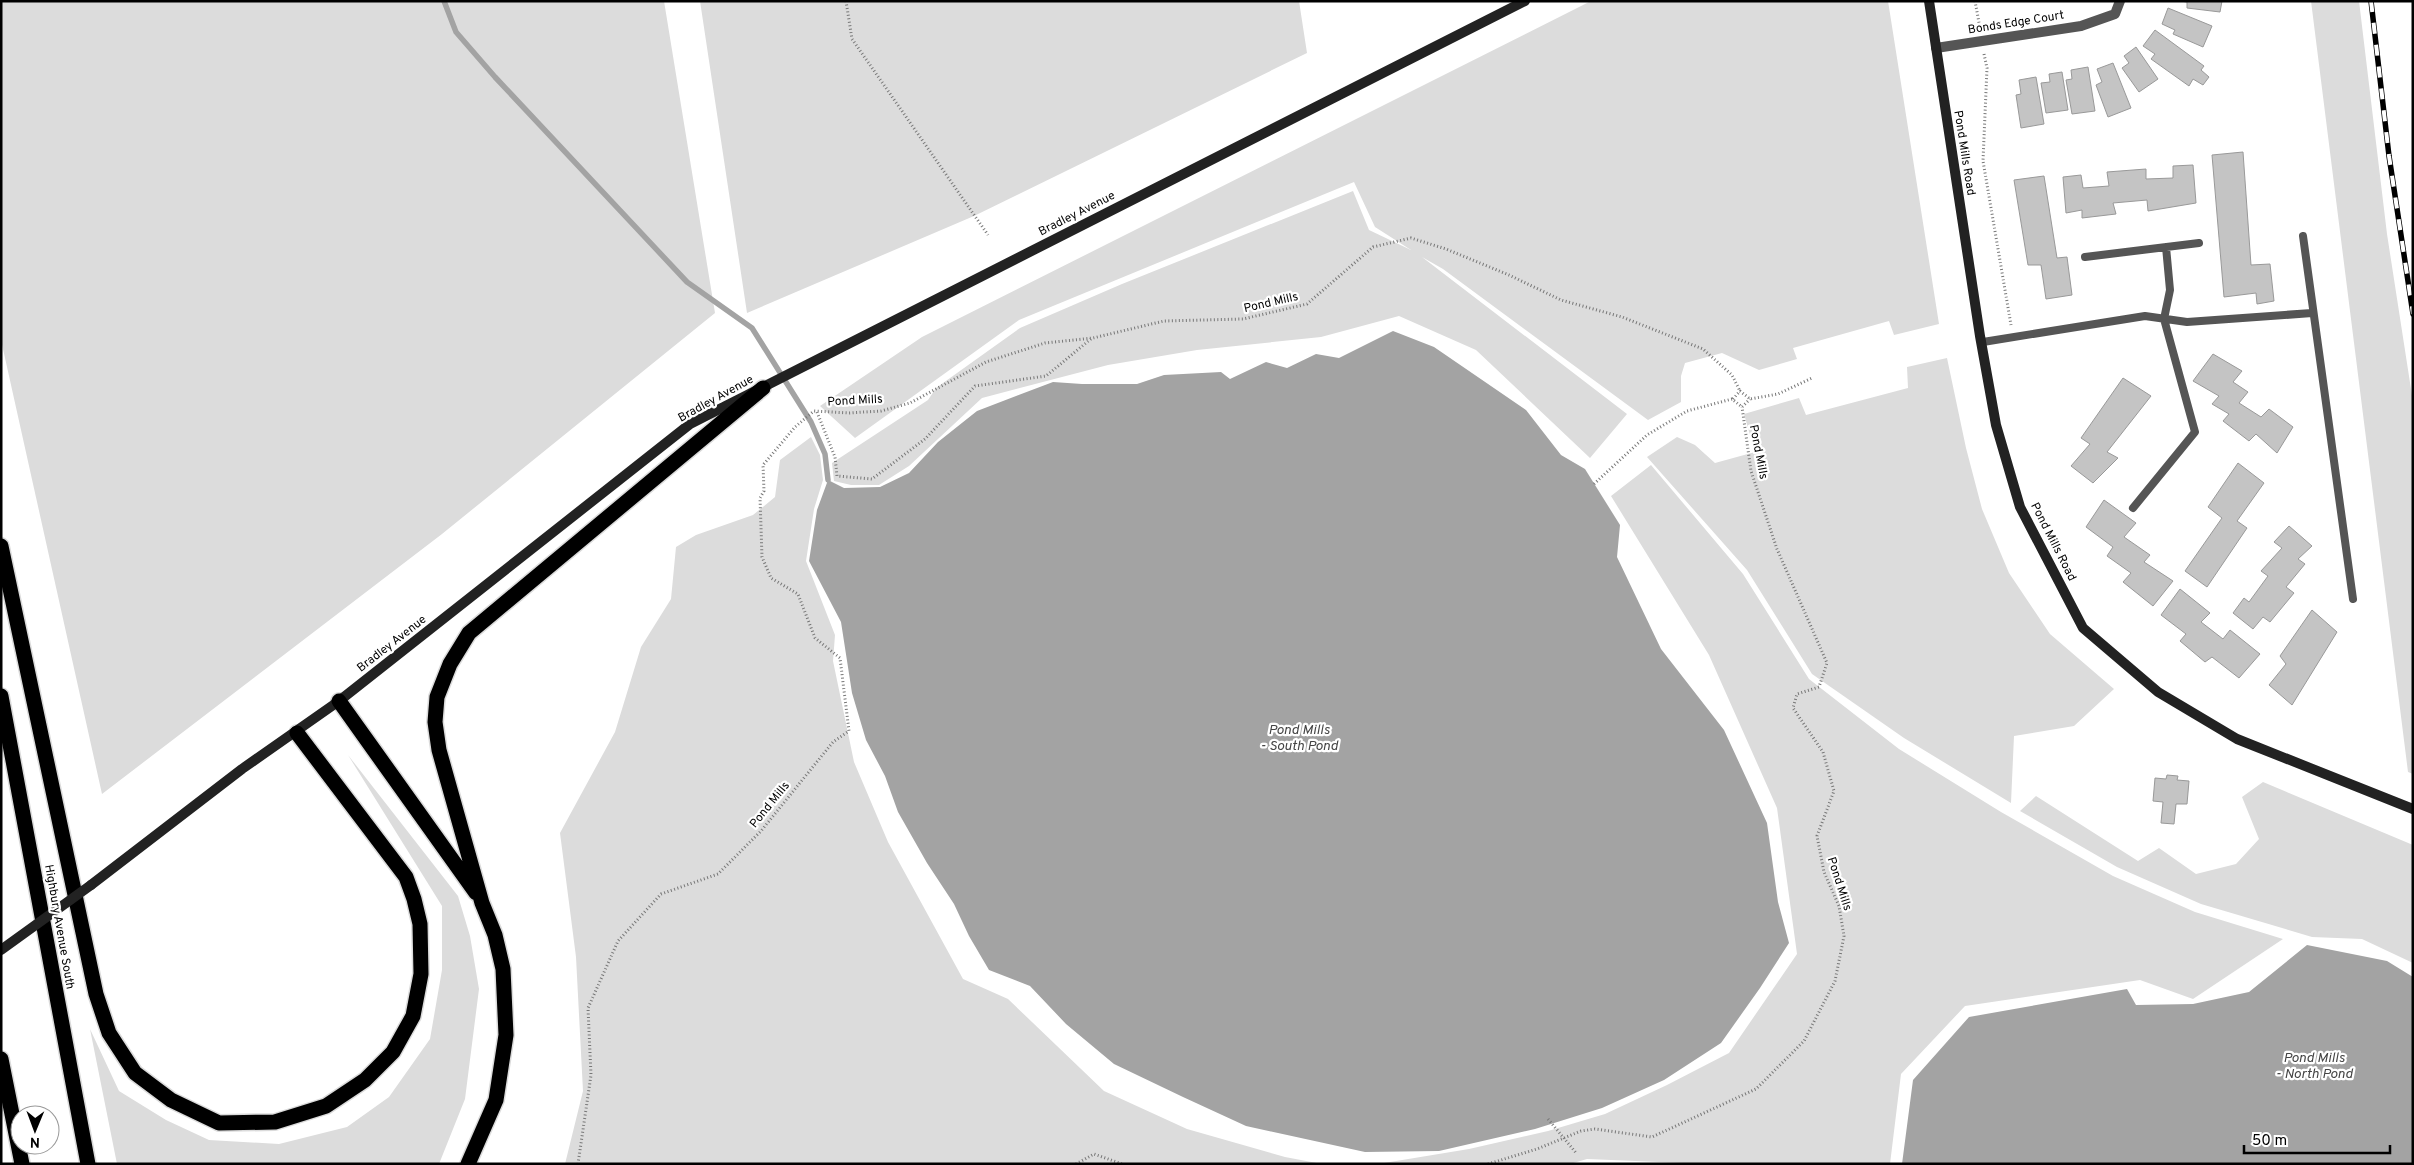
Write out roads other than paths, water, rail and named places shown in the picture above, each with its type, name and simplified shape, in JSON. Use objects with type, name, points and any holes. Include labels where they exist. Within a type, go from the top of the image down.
[{"type":"highway","points":[[468,1164],[496,1100],[506,1035],[503,970],[495,935],[482,903],[439,750],[435,722],[436,697],[450,664],[469,633],[763,388]]},
{"type":"highway","points":[[1,546],[96,994],[109,1033],[135,1073],[171,1100],[219,1123],[275,1122],[326,1106],[364,1080],[393,1052],[413,1016],[422,974],[420,924],[406,877],[297,732]]},
{"type":"highway","name":"Highbury Avenue South","points":[[1,696],[88,1164]]},
{"type":"highway","points":[[339,701],[482,903]]},
{"type":"highway","points":[[1,1059],[22,1164]]},
{"type":"main road","name":"Bradley Avenue","points":[[1,950],[91,885],[242,769],[339,701],[690,424],[1525,1]]},
{"type":"main road","name":"Pond Mills Road","points":[[1929,1],[1980,336],[1983,342],[1996,425],[2020,508],[2083,628],[2158,692],[2237,740],[2413,809]]},
{"type":"street","name":"Bonds Edge Court","points":[[1936,48],[2081,26],[2115,14],[2120,1]]},
{"type":"lane","points":[[2303,236],[2312,313],[2353,599]]},
{"type":"lane","points":[[2085,257],[2199,242]]},
{"type":"lane","points":[[2133,508],[2195,432],[2164,319],[2170,290],[2166,247]]},
{"type":"lane","points":[[1983,342],[2145,316],[2187,322],[2312,313]]},
{"type":"water","name":"Pond Mills - South Pond","points":[[1393,331],[1434,347],[1526,410],[1561,455],[1585,469],[1620,525],[1617,557],[1661,649],[1724,730],[1767,823],[1778,902],[1789,943],[1721,1043],[1664,1080],[1602,1108],[1535,1129],[1439,1151],[1365,1152],[1246,1126],[1114,1064],[1066,1024],[1030,986],[989,970],[969,936],[954,904],[927,863],[898,812],[885,776],[866,740],[852,693],[841,622],[809,561],[817,510],[828,480],[844,488],[880,487],[909,473],[938,442],[977,411],[1053,382],[1137,384],[1164,375],[1221,372],[1230,379],[1266,362],[1287,368],[1316,354],[1339,358]]},
{"type":"water","name":"Pond Mills - North Pond","points":[[2307,945],[2387,961],[2413,977],[2413,1164],[1902,1164],[1913,1080],[1969,1017],[2127,989],[2136,1005],[2193,1004],[2249,992]]},
{"type":"waterway","points":[[444,1],[456,32],[495,77],[687,282],[752,328],[811,422],[825,454],[828,480]]},
{"type":"railway","points":[[2371,1],[2389,156],[2413,314]]}]
